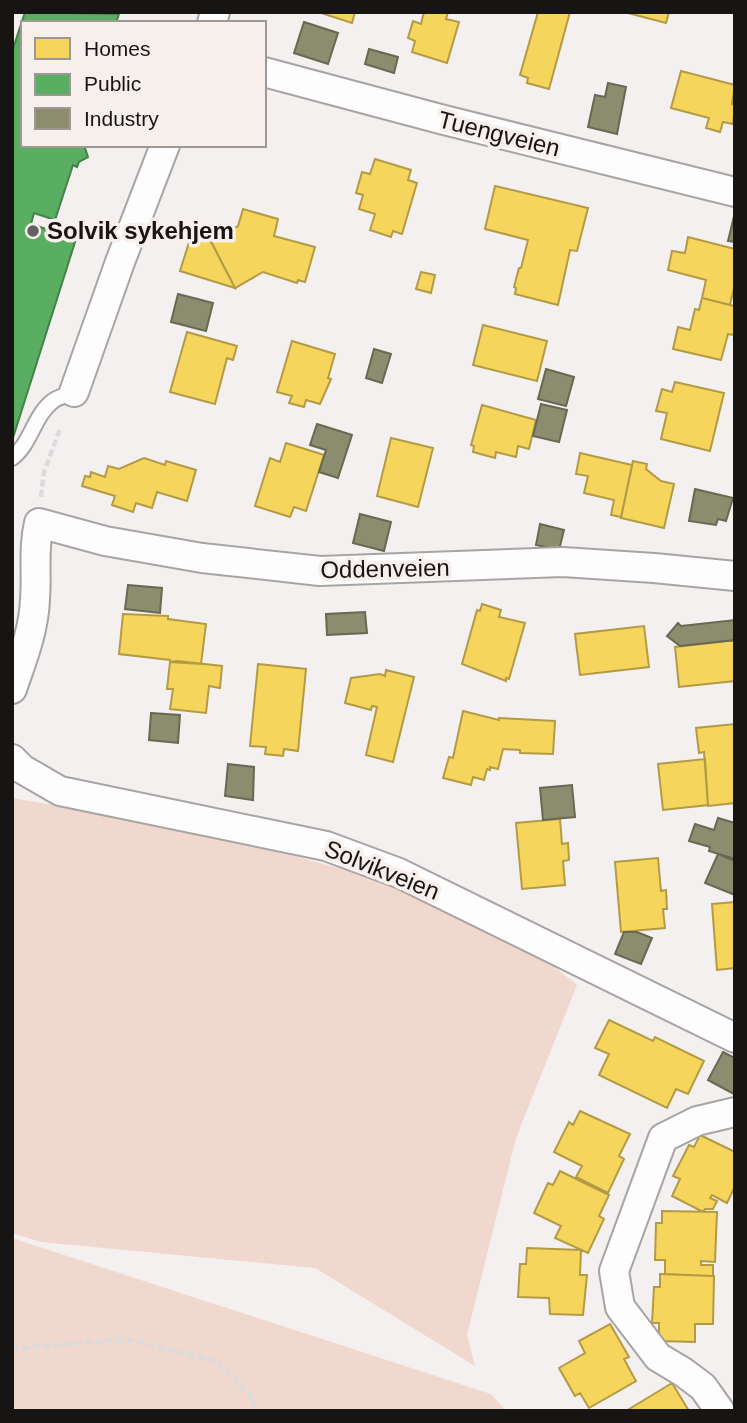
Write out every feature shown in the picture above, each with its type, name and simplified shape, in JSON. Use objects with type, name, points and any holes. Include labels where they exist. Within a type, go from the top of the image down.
[{"type":"street","name":"Tuengveien","points":[[266,73],[735,192]]},
{"type":"street","points":[[74,392],[164,147]]},
{"type":"street","points":[[12,689],[29,638],[35,601],[35,540],[39,523]]},
{"type":"street","name":"Oddenveien","points":[[39,523],[105,541],[174,553],[320,571],[563,562],[735,576]]},
{"type":"street","name":"Solvikveien","points":[[12,759],[22,769],[60,791],[326,846],[399,873],[735,1038]]},
{"type":"street","points":[[720,1411],[704,1387],[658,1357],[620,1307],[614,1271],[663,1138],[697,1121],[735,1112]]},
{"type":"lane","points":[[12,458],[24,446],[42,414],[53,401],[74,392]]},
{"type":"path","points":[[39,523],[44,472],[74,392]]},
{"type":"path","points":[[12,1349],[126,1339],[217,1360],[251,1396],[255,1411]]},
{"type":"shaded area","points":[[12,798],[194,829],[402,885],[546,960],[577,985],[516,1138],[467,1335],[475,1366],[315,1268],[41,1242],[12,1233]]},
{"type":"shaded area","points":[[12,1238],[491,1394],[506,1411],[12,1411]]},
{"type":"building: Homes","points":[[318,12],[355,12],[352,23]]},
{"type":"building: Homes","points":[[424,12],[448,12],[446,19],[459,22],[447,63],[412,52],[415,41],[408,38],[413,21],[421,24]]},
{"type":"building: Homes","points":[[538,12],[570,12],[549,89],[527,83],[528,78],[520,75]]},
{"type":"building: Homes","points":[[624,12],[669,12],[666,23]]},
{"type":"building: Homes","points":[[681,71],[735,85],[733,124],[723,122],[720,132],[706,128],[709,118],[671,108]]},
{"type":"building: Homes","points":[[375,159],[411,170],[408,180],[417,183],[402,234],[393,231],[391,237],[370,230],[375,214],[359,209],[363,195],[356,193],[362,172],[370,174]]},
{"type":"building: Homes","points":[[495,186],[588,208],[577,251],[570,250],[558,305],[515,294],[514,287],[528,240],[485,229]]},
{"type":"building: Homes","points":[[243,209],[278,219],[274,236],[315,247],[305,282],[298,280],[297,283],[263,272],[235,288],[211,241],[238,226]]},
{"type":"building: Homes","points":[[195,232],[208,236],[235,288],[180,271],[191,236]]},
{"type":"building: Homes","points":[[688,237],[735,249],[735,284],[730,305],[702,298],[706,280],[668,270],[672,251],[685,253]]},
{"type":"building: Homes","points":[[421,272],[435,275],[431,293],[416,289]]},
{"type":"building: Homes","points":[[702,298],[735,306],[735,335],[728,334],[721,360],[673,349],[678,327],[690,330],[695,309],[699,310]]},
{"type":"building: Homes","points":[[483,325],[547,341],[537,381],[473,365]]},
{"type":"building: Homes","points":[[187,332],[237,346],[233,360],[227,358],[215,404],[170,392]]},
{"type":"building: Homes","points":[[292,341],[335,354],[328,378],[331,379],[320,404],[306,400],[304,407],[289,403],[292,396],[277,392]]},
{"type":"building: Homes","points":[[675,382],[724,393],[710,451],[661,439],[667,413],[656,411],[662,389],[672,392]]},
{"type":"building: Homes","points":[[482,405],[536,420],[529,449],[518,446],[516,457],[496,452],[495,458],[473,452],[474,446],[471,445]]},
{"type":"building: Homes","points":[[391,438],[433,448],[418,507],[377,496]]},
{"type":"building: Homes","points":[[286,443],[324,455],[306,511],[294,507],[290,517],[255,506],[270,458],[280,462]]},
{"type":"building: Homes","points":[[580,453],[632,465],[621,517],[611,515],[614,500],[584,493],[588,476],[576,474]]},
{"type":"building: Homes","points":[[144,458],[196,470],[187,501],[157,492],[152,508],[136,503],[133,512],[112,505],[115,496],[82,486],[85,476],[90,477],[91,472],[105,477],[108,466],[119,469]]},
{"type":"building: Homes","points":[[633,461],[647,464],[646,469],[661,481],[674,484],[664,528],[621,518]]},
{"type":"building: Homes","points":[[482,604],[501,610],[499,617],[525,623],[509,679],[506,678],[506,681],[462,664],[477,610],[480,611]]},
{"type":"building: Homes","points":[[123,614],[168,616],[168,619],[206,624],[201,664],[119,654]]},
{"type":"building: Homes","points":[[644,626],[649,667],[580,675],[575,634]]},
{"type":"building: Homes","points":[[735,640],[735,681],[679,687],[675,647]]},
{"type":"building: Homes","points":[[170,662],[222,666],[220,688],[209,686],[206,713],[170,709],[173,689],[167,689]]},
{"type":"building: Homes","points":[[258,664],[306,669],[298,751],[284,749],[283,756],[265,754],[266,747],[250,746]]},
{"type":"building: Homes","points":[[386,670],[414,677],[393,762],[366,755],[377,707],[372,706],[371,710],[345,703],[351,678],[380,674],[385,676]]},
{"type":"building: Homes","points":[[463,711],[499,720],[555,721],[553,754],[520,753],[520,750],[503,749],[498,769],[487,769],[484,780],[473,777],[471,785],[443,778],[449,757],[453,758]]},
{"type":"building: Homes","points":[[735,724],[735,803],[708,806],[704,752],[699,753],[696,728]]},
{"type":"building: Homes","points":[[705,759],[708,805],[663,810],[658,764]]},
{"type":"building: Homes","points":[[560,819],[562,844],[568,843],[569,860],[563,861],[565,885],[522,889],[516,823]]},
{"type":"building: Homes","points":[[658,858],[661,891],[666,890],[667,909],[663,909],[665,928],[621,932],[615,862]]},
{"type":"building: Homes","points":[[735,902],[735,968],[717,970],[712,904]]},
{"type":"building: Homes","points":[[609,1020],[653,1041],[655,1037],[704,1061],[688,1094],[676,1089],[667,1108],[599,1075],[609,1054],[595,1048]]},
{"type":"building: Homes","points":[[580,1111],[630,1134],[619,1156],[624,1159],[608,1193],[576,1177],[582,1166],[554,1152],[569,1122],[573,1125]]},
{"type":"building: Homes","points":[[700,1135],[735,1152],[735,1186],[727,1203],[712,1195],[710,1198],[717,1201],[713,1209],[705,1209],[703,1212],[672,1196],[680,1179],[673,1176],[689,1145],[694,1147]]},
{"type":"building: Homes","points":[[560,1171],[609,1195],[599,1216],[604,1219],[588,1253],[555,1238],[561,1226],[534,1213],[548,1183],[553,1185]]},
{"type":"building: Homes","points":[[662,1211],[717,1212],[715,1262],[701,1261],[701,1265],[713,1265],[713,1276],[665,1274],[665,1260],[655,1260],[656,1223],[662,1223]]},
{"type":"building: Homes","points":[[527,1248],[581,1250],[580,1275],[587,1275],[583,1315],[550,1314],[549,1298],[518,1297],[520,1264],[526,1264]]},
{"type":"building: Homes","points":[[660,1274],[714,1276],[713,1324],[695,1324],[695,1342],[659,1341],[659,1323],[652,1323],[654,1287],[660,1287]]},
{"type":"building: Homes","points":[[610,1324],[629,1357],[624,1359],[636,1381],[589,1408],[580,1393],[575,1396],[559,1368],[585,1353],[579,1341]]},
{"type":"building: Homes","points":[[672,1383],[689,1411],[626,1411]]},
{"type":"building: Public","name":"Solvik sykehjem","points":[[25,12],[119,14],[117,21],[22,21]]},
{"type":"building: Public","name":"Solvik sykehjem","points":[[21,24],[21,147],[85,147],[88,157],[79,162],[77,167],[73,165],[55,220],[34,213],[31,224],[76,239],[12,441],[12,52]]},
{"type":"building: Industry","points":[[304,22],[338,33],[328,64],[294,53]]},
{"type":"building: Industry","points":[[369,49],[398,57],[394,73],[365,64]]},
{"type":"building: Industry","points":[[608,83],[626,87],[617,134],[588,127],[595,95],[605,97]]},
{"type":"building: Industry","points":[[735,212],[735,242],[728,241]]},
{"type":"building: Industry","points":[[178,294],[213,303],[206,331],[171,322]]},
{"type":"building: Industry","points":[[374,349],[391,354],[382,383],[366,378]]},
{"type":"building: Industry","points":[[546,369],[574,377],[566,406],[538,399]]},
{"type":"building: Industry","points":[[541,404],[567,410],[559,442],[533,436]]},
{"type":"building: Industry","points":[[317,424],[352,435],[338,478],[319,472],[326,450],[310,445]]},
{"type":"building: Industry","points":[[695,489],[733,498],[726,521],[718,519],[716,525],[689,521]]},
{"type":"building: Industry","points":[[360,514],[391,522],[384,551],[353,543]]},
{"type":"building: Industry","points":[[540,524],[564,530],[559,550],[536,545]]},
{"type":"building: Industry","points":[[128,585],[162,588],[160,613],[125,609]]},
{"type":"building: Industry","points":[[365,612],[367,633],[327,635],[326,614]]},
{"type":"building: Industry","points":[[735,620],[735,640],[680,646],[667,636],[678,623],[681,626]]},
{"type":"building: Industry","points":[[151,713],[180,715],[178,743],[149,740]]},
{"type":"building: Industry","points":[[228,764],[254,767],[253,800],[225,796]]},
{"type":"building: Industry","points":[[572,785],[575,817],[543,820],[540,788]]},
{"type":"building: Industry","points":[[718,818],[735,823],[735,859],[689,841],[695,824],[714,830]]},
{"type":"building: Industry","points":[[718,854],[735,861],[735,895],[705,883]]},
{"type":"building: Industry","points":[[624,932],[637,932],[652,938],[641,964],[615,954]]},
{"type":"building: Industry","points":[[723,1052],[735,1058],[734,1094],[708,1080]]},
{"type":"place","name":"Solvik sykehjem","points":[[33,231]]}]
